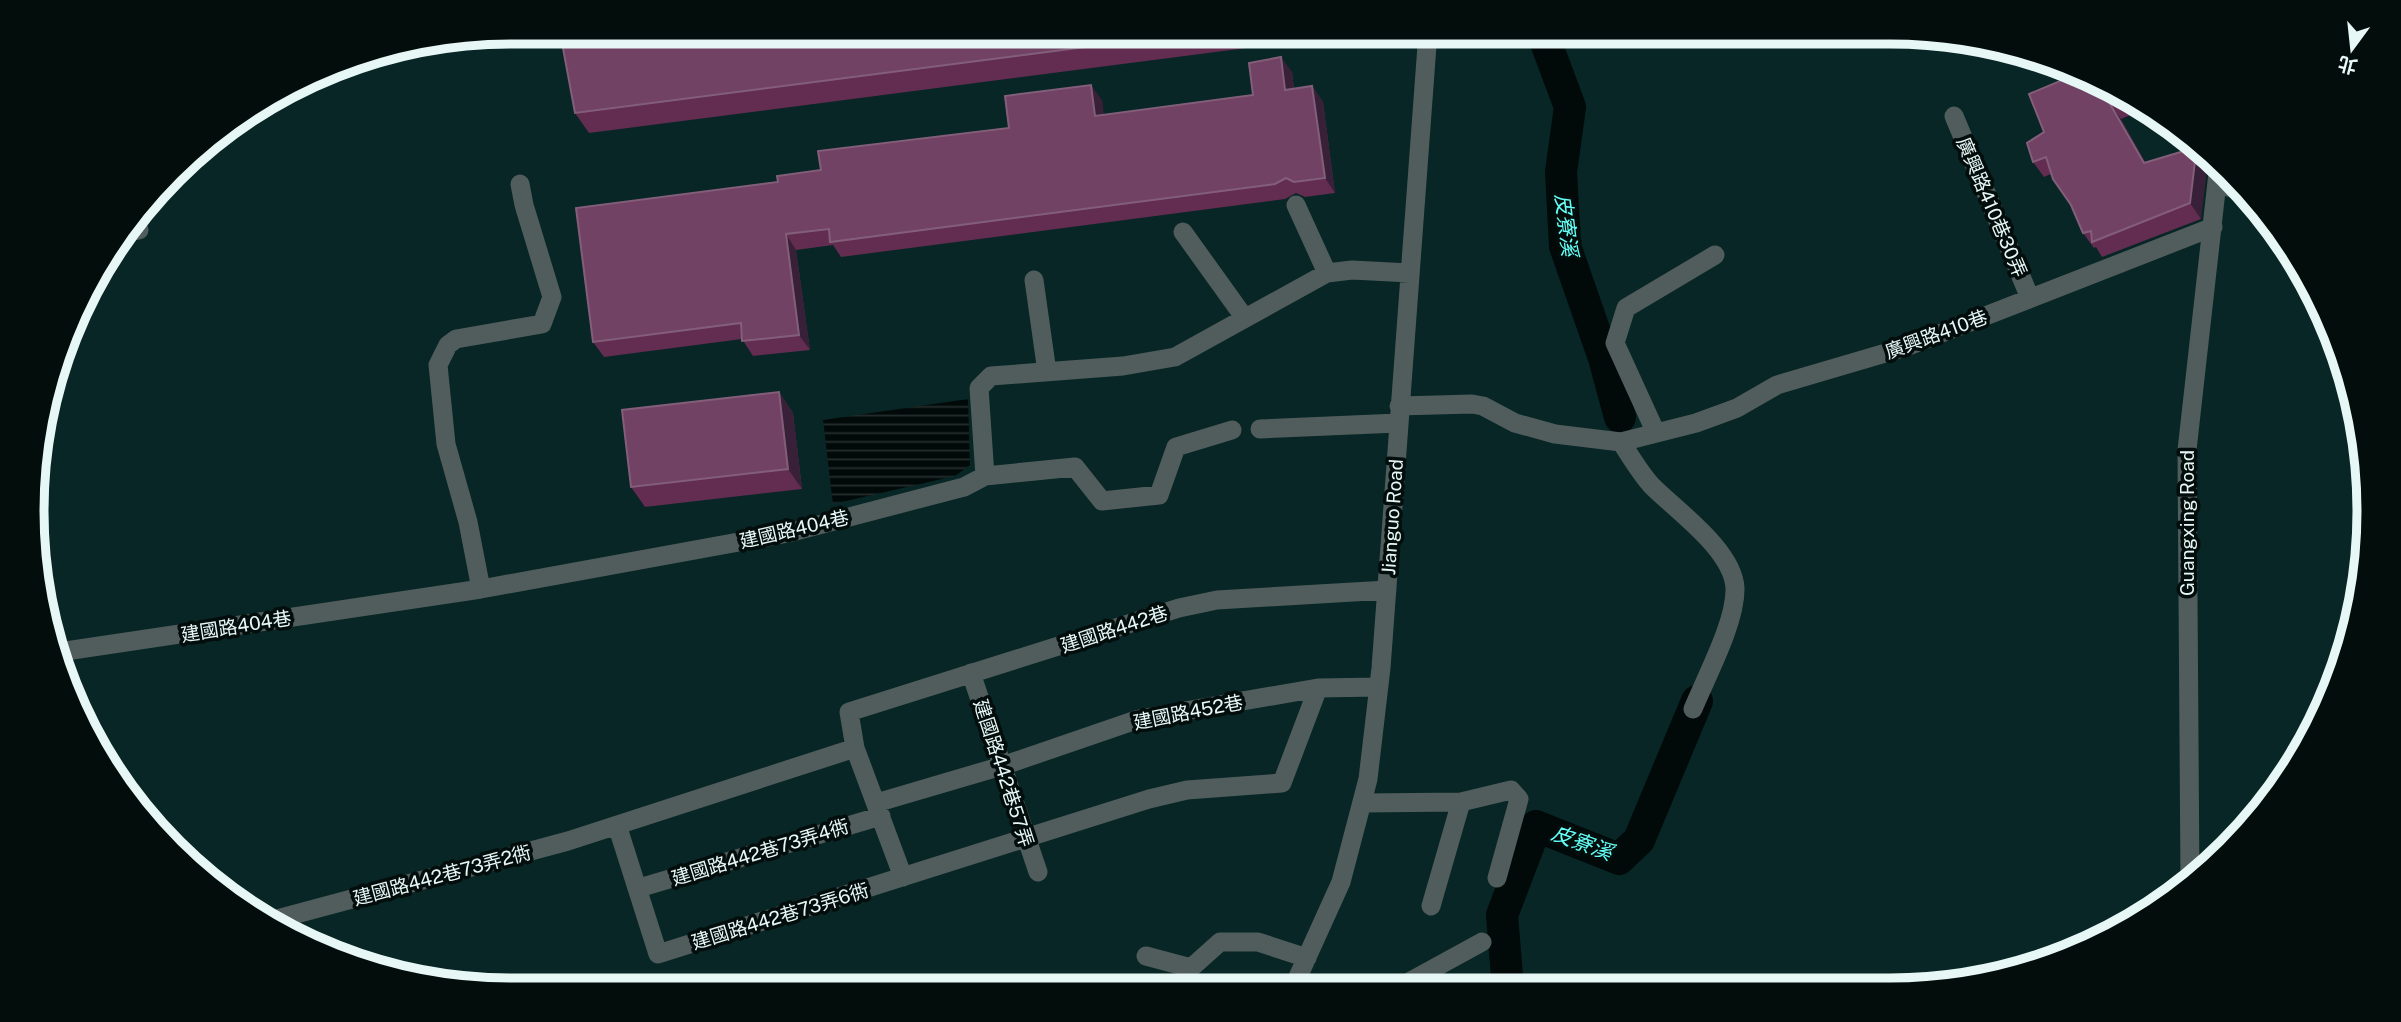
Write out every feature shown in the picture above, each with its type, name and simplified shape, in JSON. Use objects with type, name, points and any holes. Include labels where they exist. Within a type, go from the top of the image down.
[{"type":"street","name":"Jianguo Road","points":[[1298,978],[1341,882],[1363,803],[1379,687],[1427,44]]},
{"type":"street","name":"廣興路410巷30弄","points":[[1954,116],[2030,298]]},
{"type":"street","name":"Guangxing Road","points":[[2190,869],[2186,450],[2218,179]]},
{"type":"street","points":[[481,589],[468,522],[446,444],[438,365],[448,345],[456,339],[542,324],[546,317],[552,297],[520,184]]},
{"type":"street","points":[[2217,184],[2225,186]]},
{"type":"street","points":[[1296,205],[1327,273]]},
{"type":"street","name":"廣興路410巷","points":[[1621,442],[1696,424],[1738,408],[1777,385],[1906,347],[2213,227]]},
{"type":"street","points":[[1182,232],[1244,317]]},
{"type":"street","points":[[1656,433],[1615,342],[1626,308],[1715,256]]},
{"type":"street","points":[[985,476],[979,388],[991,376],[1124,366],[1175,357],[1327,273],[1352,270],[1410,273]]},
{"type":"street","points":[[1034,279],[1046,372]]},
{"type":"street","points":[[1259,429],[1472,404],[1483,406],[1506,419],[1555,434],[1621,442],[1650,484],[1719,551],[1730,569],[1735,588],[1729,620],[1693,709]]},
{"type":"street","name":"建國路404巷","points":[[66,651],[481,589],[788,533],[964,488],[985,476],[1075,467],[1101,501],[1159,495],[1176,447],[1232,430]]},
{"type":"street","name":"建國路442巷","points":[[855,748],[849,712],[1192,605],[1217,600],[1387,590]]},
{"type":"street","name":"建國路442巷57弄","points":[[971,673],[1038,872]]},
{"type":"street","name":"建國路452巷","points":[[878,810],[1139,719],[1318,688],[1379,687]]},
{"type":"street","name":"建國路442巷73弄6衖","points":[[639,888],[658,954],[1149,799],[1187,790],[1282,783],[1318,688]]},
{"type":"street","points":[[855,748],[903,877]]},
{"type":"street","name":"建國路442巷73弄2衖","points":[[281,918],[617,825],[855,748]]},
{"type":"street","points":[[1363,803],[1461,802],[1511,790],[1520,799],[1497,878]]},
{"type":"street","points":[[1431,906],[1461,802]]},
{"type":"street","name":"建國路442巷73弄4衖","points":[[639,888],[878,810]]},
{"type":"street","points":[[617,825],[639,888]]},
{"type":"street","points":[[1146,956],[1191,968],[1220,942],[1258,942],[1307,958]]},
{"type":"street","points":[[1416,978],[1482,942]]},
{"type":"shaded area","points":[[968,399],[970,465],[955,476],[833,504],[823,420]]},
{"type":"building","points":[[562,44],[1109,44],[575,113]]},
{"type":"building","points":[[1281,57],[1285,90],[1312,86],[1325,178],[1294,182],[1286,178],[1275,184],[830,242],[829,229],[786,234],[799,335],[742,341],[741,323],[593,342],[576,208],[778,182],[777,176],[821,170],[818,151],[1009,128],[1005,96],[1091,85],[1095,116],[1253,95],[1249,63]]},
{"type":"building","points":[[2067,78],[2116,102],[2110,104],[2144,163],[2184,151],[2184,148],[2195,158],[2190,203],[2092,242],[2091,231],[2083,233],[2071,205],[2053,179],[2046,157],[2033,162],[2027,143],[2044,132],[2029,94]]},
{"type":"building","points":[[779,392],[788,469],[631,487],[622,410]]},
{"type":"waterway","name":"皮寮溪","points":[[1546,44],[1570,107],[1561,172],[1565,246],[1604,358],[1620,417]]},
{"type":"waterway","name":"皮寮溪","points":[[1507,978],[1502,915],[1536,826],[1619,859],[1639,840],[1697,701]]}]
